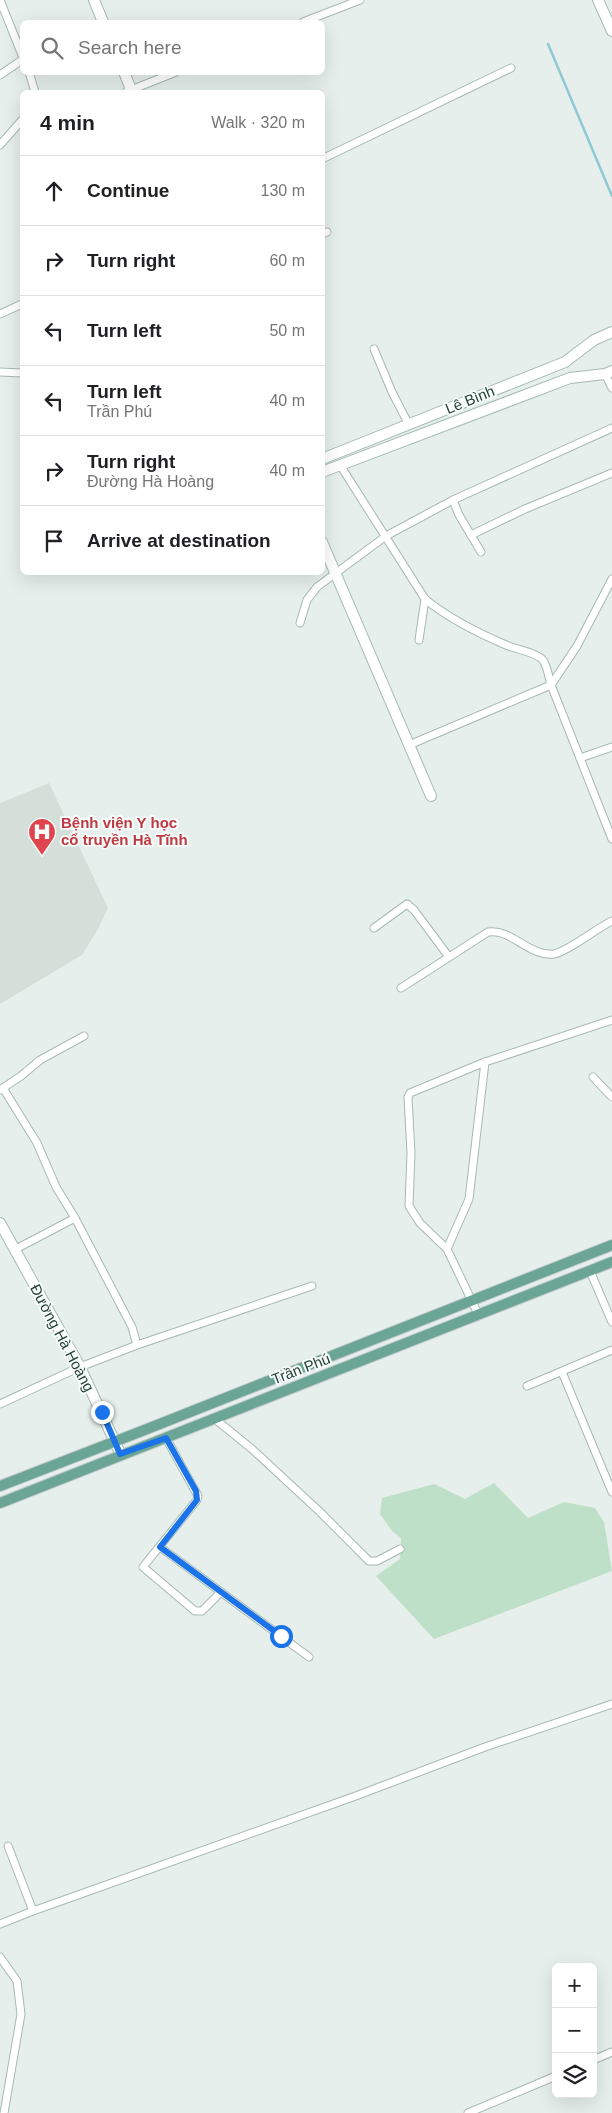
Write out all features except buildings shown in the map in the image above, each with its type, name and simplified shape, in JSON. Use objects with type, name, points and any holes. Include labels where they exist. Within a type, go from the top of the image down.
[{"type":"main road","name":"Trần Phú","points":[[0,1486],[612,1244]]},
{"type":"main road","name":"Trần Phú","points":[[0,1503],[120,1454],[166,1438],[479,1316],[612,1262]]},
{"type":"street","points":[[94,0],[102,20]]},
{"type":"street","points":[[308,20],[360,0]]},
{"type":"street","points":[[598,0],[612,31]]},
{"type":"street","points":[[1,1],[20,49]]},
{"type":"street","points":[[0,75],[20,61]]},
{"type":"street","points":[[325,158],[511,68]]},
{"type":"street","points":[[30,75],[35,90]]},
{"type":"street","points":[[125,75],[129,90]]},
{"type":"street","points":[[135,90],[169,75]]},
{"type":"street","points":[[0,145],[20,122]]},
{"type":"street","points":[[0,314],[20,305]]},
{"type":"street","name":"Lê Bình","points":[[325,458],[564,362],[594,340],[612,332]]},
{"type":"street","points":[[374,349],[392,392],[409,425]]},
{"type":"street","points":[[564,362],[570,378]]},
{"type":"street","points":[[0,372],[20,373]]},
{"type":"street","points":[[608,373],[612,388]]},
{"type":"street","name":"Lê Bình","points":[[325,471],[570,378],[608,373]]},
{"type":"street","points":[[300,623],[311,594],[317,587],[386,536],[453,500],[612,428]]},
{"type":"street","points":[[340,465],[425,599],[437,609],[474,630],[505,645],[534,654],[544,660],[551,685],[580,758],[610,826],[612,840]]},
{"type":"street","points":[[471,536],[525,509],[612,473]]},
{"type":"street","points":[[453,500],[481,552]]},
{"type":"street","points":[[325,548],[431,796]]},
{"type":"street","points":[[409,745],[551,685],[577,646],[612,579]]},
{"type":"street","points":[[419,640],[425,599]]},
{"type":"street","points":[[580,758],[612,747]]},
{"type":"street","points":[[374,928],[407,904],[414,910],[449,957]]},
{"type":"street","points":[[402,988],[480,936],[493,931],[498,931],[544,954],[557,953],[612,921]]},
{"type":"street","points":[[479,1316],[447,1249],[420,1223],[409,1206],[411,1153],[408,1097],[410,1093],[485,1062],[612,1020]]},
{"type":"street","points":[[84,1036],[40,1060],[2,1089],[37,1143],[56,1187],[75,1218],[132,1326],[137,1345]]},
{"type":"street","points":[[447,1249],[469,1199],[485,1062]]},
{"type":"street","points":[[593,1077],[612,1097]]},
{"type":"street","points":[[14,1250],[75,1218]]},
{"type":"street","name":"Đường Hà Hoàng","points":[[0,1223],[80,1367],[120,1454]]},
{"type":"street","points":[[590,1271],[612,1322]]},
{"type":"street","points":[[0,1404],[80,1367],[137,1345],[312,1286]]},
{"type":"street","points":[[527,1386],[612,1350]]},
{"type":"street","points":[[562,1372],[612,1492]]},
{"type":"street","points":[[215,1419],[252,1449],[319,1510],[368,1561],[377,1561],[400,1549]]},
{"type":"street","points":[[166,1438],[198,1496],[197,1500],[143,1567],[195,1611],[202,1612],[221,1592]]},
{"type":"street","points":[[160,1547],[309,1657]]},
{"type":"street","points":[[0,1924],[353,1797],[476,1750],[612,1704]]},
{"type":"street","points":[[8,1846],[33,1911]]},
{"type":"street","points":[[0,1957],[17,1981],[21,2014],[4,2113]]},
{"type":"street","points":[[597,2058],[612,2052]]},
{"type":"street","points":[[469,2113],[552,2078]]},
{"type":"shaded area","name":"Bệnh viện Y học cổ truyền Hà Tĩnh","points":[[49,783],[108,908],[82,955],[0,1004],[0,803]]},
{"type":"green space","points":[[494,1483],[528,1518],[564,1502],[595,1508],[604,1522],[612,1571],[434,1639],[376,1576],[400,1559],[401,1538],[392,1531],[380,1514],[382,1498],[434,1484],[465,1499]]},
{"type":"waterway","points":[[548,44],[612,196]]},
{"type":"place","name":"Bệnh viện Y học cổ truyền Hà Tĩnh","points":[[42,856]]},
{"type":"route","points":[[102,1412],[120,1454],[166,1438],[196,1491],[197,1500],[160,1547],[281,1636]]}]
